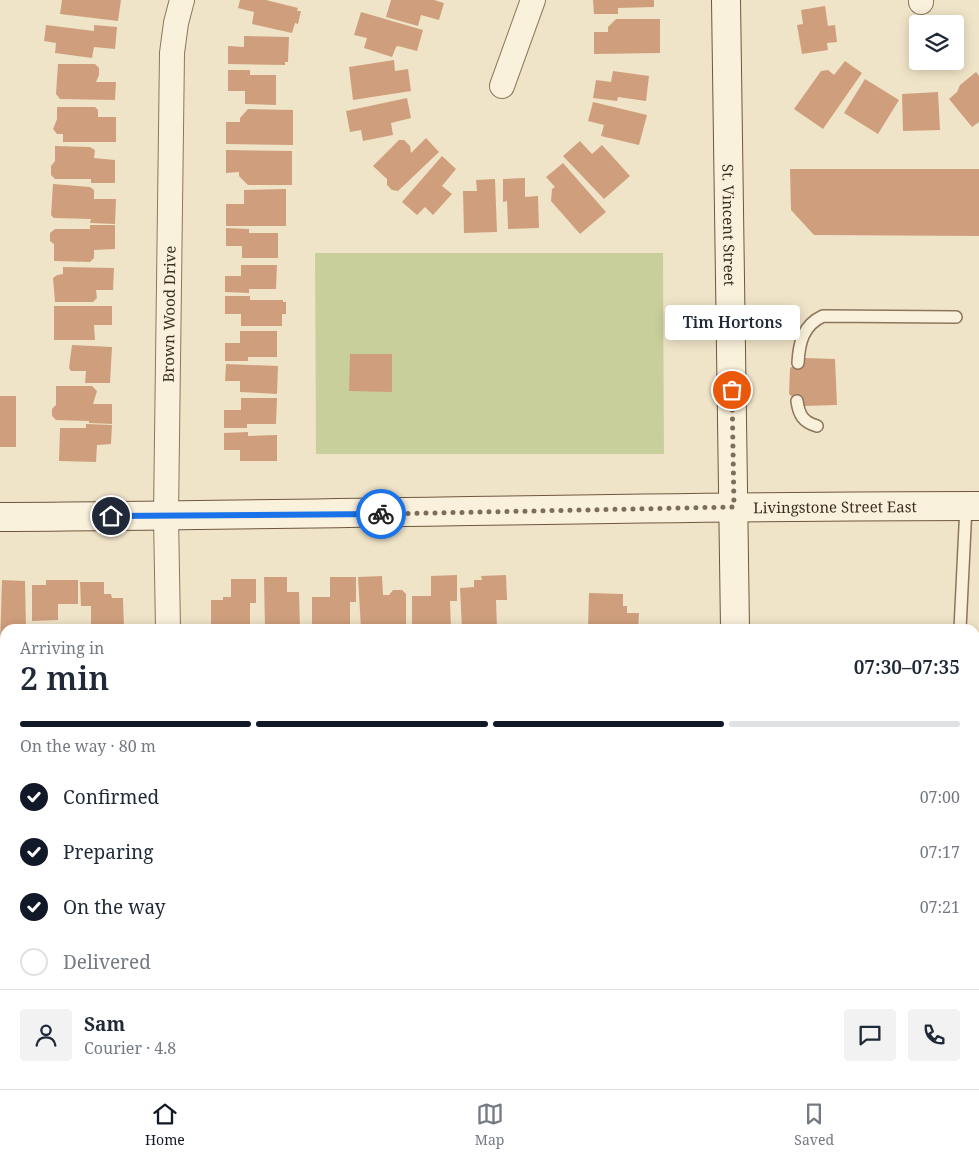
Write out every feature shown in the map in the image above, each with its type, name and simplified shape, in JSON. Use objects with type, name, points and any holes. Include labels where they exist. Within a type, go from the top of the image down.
[{"type":"street","name":"Brown Wood Drive","points":[[168,624],[166,516],[172,53],[176,23],[182,0]]},
{"type":"street","points":[[502,86],[533,0]]},
{"type":"street","name":"St. Vincent Street","points":[[726,0],[735,624]]},
{"type":"street","name":"Livingstone Street East","points":[[0,518],[734,507],[973,506]]},
{"type":"lane","points":[[798,363],[799,345],[803,334],[814,320],[823,316],[956,317]]},
{"type":"lane","points":[[797,400],[799,413],[806,423],[817,426]]},
{"type":"lane","points":[[961,624],[973,506]]},
{"type":"green space","points":[[315,253],[663,253],[664,454],[316,454]]},
{"type":"building","points":[[62,0],[121,0],[118,21],[60,14]]},
{"type":"building","points":[[240,0],[266,0],[298,8],[297,11],[301,11],[298,24],[295,23],[292,33],[252,24],[254,12],[238,8]]},
{"type":"building","points":[[391,0],[434,0],[444,3],[439,20],[421,15],[418,26],[386,17]]},
{"type":"building","points":[[593,0],[654,0],[654,7],[618,8],[618,14],[594,14]]},
{"type":"building","points":[[825,6],[828,26],[835,25],[837,42],[827,43],[828,50],[802,54],[797,25],[803,24],[801,10]]},
{"type":"building","points":[[361,12],[423,30],[417,51],[398,46],[392,57],[364,48],[367,38],[354,35]]},
{"type":"building","points":[[616,19],[660,19],[660,53],[594,54],[594,32],[608,32],[608,27]]},
{"type":"building","points":[[46,25],[94,31],[94,25],[117,27],[115,49],[94,47],[92,58],[55,53],[56,43],[44,41]]},
{"type":"building","points":[[244,36],[289,37],[288,62],[285,62],[285,65],[228,64],[228,46],[244,47]]},
{"type":"building","points":[[394,60],[395,71],[408,69],[411,91],[353,100],[349,67]]},
{"type":"building","points":[[845,61],[862,73],[823,129],[794,109],[821,71],[828,70],[834,75]]},
{"type":"building","points":[[58,64],[95,64],[99,68],[96,82],[116,82],[115,100],[60,99],[56,94]]},
{"type":"building","points":[[228,70],[250,70],[250,75],[276,75],[276,105],[245,104],[245,91],[228,91]]},
{"type":"building","points":[[613,71],[649,76],[646,101],[618,97],[617,101],[593,98],[596,80],[611,82]]},
{"type":"building","points":[[976,72],[979,76],[979,122],[972,127],[949,99],[957,92],[960,85]]},
{"type":"building","points":[[865,79],[899,100],[878,134],[844,113]]},
{"type":"building","points":[[938,92],[940,130],[903,131],[902,94]]},
{"type":"building","points":[[407,98],[411,118],[391,123],[393,135],[363,141],[361,130],[350,132],[346,111]]},
{"type":"building","points":[[593,102],[647,115],[639,145],[601,136],[604,125],[588,121]]},
{"type":"building","points":[[57,107],[95,107],[98,110],[98,117],[116,117],[116,142],[63,142],[63,134],[57,134],[53,129],[57,119]]},
{"type":"building","points":[[248,109],[293,110],[293,145],[226,144],[226,122],[240,122],[240,118]]},
{"type":"building","points":[[426,138],[439,152],[398,191],[392,190],[387,185],[387,179],[373,166],[399,140],[404,140],[410,146],[411,153]]},
{"type":"building","points":[[580,141],[592,154],[602,145],[630,176],[604,199],[563,156]]},
{"type":"building","points":[[55,146],[90,147],[95,150],[94,158],[115,160],[115,183],[91,183],[91,179],[55,179],[51,175],[51,166],[55,161]]},
{"type":"building","points":[[226,150],[292,151],[292,185],[248,185],[239,176],[239,172],[226,173]]},
{"type":"building","points":[[442,156],[456,169],[442,186],[452,194],[433,215],[425,207],[417,215],[402,202]]},
{"type":"building","points":[[563,163],[606,212],[580,234],[551,201],[552,189],[555,187],[546,177]]},
{"type":"building","points":[[790,169],[979,169],[979,236],[814,235],[791,210]]},
{"type":"building","points":[[525,178],[525,197],[538,196],[539,228],[508,229],[507,201],[503,202],[503,179]]},
{"type":"building","points":[[495,179],[497,232],[464,233],[463,191],[477,191],[476,180]]},
{"type":"building","points":[[53,184],[90,187],[94,190],[94,199],[116,199],[115,224],[90,223],[91,219],[54,218],[51,215]]},
{"type":"building","points":[[286,189],[286,226],[226,226],[226,204],[244,204],[244,190]]},
{"type":"building","points":[[90,225],[115,225],[115,249],[94,250],[94,258],[90,262],[54,261],[54,244],[50,241],[50,233],[55,229],[90,229]]},
{"type":"building","points":[[226,228],[249,229],[249,233],[278,233],[278,258],[242,258],[242,246],[226,246]]},
{"type":"building","points":[[241,265],[277,265],[276,289],[249,289],[249,293],[225,292],[225,276],[241,276]]},
{"type":"building","points":[[63,267],[114,268],[113,290],[96,290],[97,298],[93,302],[55,302],[53,278],[63,274]]},
{"type":"building","points":[[225,296],[250,296],[250,300],[283,300],[283,302],[286,302],[286,314],[282,314],[282,326],[241,326],[241,314],[225,314]]},
{"type":"building","points":[[54,306],[112,306],[112,325],[94,325],[95,340],[54,340]]},
{"type":"building","points":[[240,331],[277,331],[277,357],[248,357],[248,361],[225,361],[225,343],[240,343]]},
{"type":"building","points":[[72,345],[112,347],[110,383],[85,383],[86,371],[71,371],[69,368]]},
{"type":"building","points":[[350,354],[392,354],[392,392],[349,391]]},
{"type":"building","points":[[805,358],[835,359],[837,405],[803,406],[789,394],[790,368]]},
{"type":"building","points":[[226,364],[278,366],[277,394],[240,392],[240,381],[225,381]]},
{"type":"building","points":[[56,386],[92,386],[97,391],[93,404],[112,404],[112,424],[56,420],[52,416],[52,409],[56,405]]},
{"type":"building","points":[[0,396],[16,396],[16,447],[0,447]]},
{"type":"building","points":[[241,398],[277,398],[276,424],[247,424],[247,428],[224,428],[224,410],[241,410]]},
{"type":"building","points":[[86,424],[112,425],[111,444],[97,445],[96,462],[59,461],[60,428],[86,428]]},
{"type":"building","points":[[248,432],[248,436],[277,435],[277,461],[240,461],[240,450],[224,450],[224,433]]},
{"type":"building","points":[[457,575],[457,601],[450,601],[451,624],[412,624],[412,596],[431,596],[431,576]]},
{"type":"building","points":[[506,575],[507,600],[496,600],[497,624],[462,624],[460,588],[474,587],[474,580],[482,580],[481,576]]},
{"type":"building","points":[[382,576],[383,595],[389,595],[393,590],[402,590],[406,594],[406,624],[361,624],[358,577]]},
{"type":"building","points":[[264,577],[287,577],[287,592],[299,592],[300,624],[265,624]]},
{"type":"building","points":[[330,577],[356,577],[356,602],[350,602],[350,624],[312,624],[312,597],[330,597]]},
{"type":"building","points":[[231,579],[256,579],[256,603],[250,603],[250,624],[211,624],[211,600],[223,600],[223,597],[231,597]]},
{"type":"building","points":[[2,580],[25,581],[26,624],[1,624]]},
{"type":"building","points":[[46,580],[78,580],[78,604],[58,604],[58,620],[32,621],[32,585],[46,585]]},
{"type":"building","points":[[80,582],[104,582],[104,594],[111,594],[112,598],[123,598],[124,624],[91,624],[91,606],[81,606]]},
{"type":"building","points":[[589,593],[623,594],[623,606],[627,606],[627,613],[639,613],[638,624],[588,624]]},
{"type":"way so far","points":[[381,514],[734,507],[732,390]]},
{"type":"place","name":"Tim Hortons","points":[[732,390]]},
{"type":"route","points":[[111,516],[381,514]]}]
